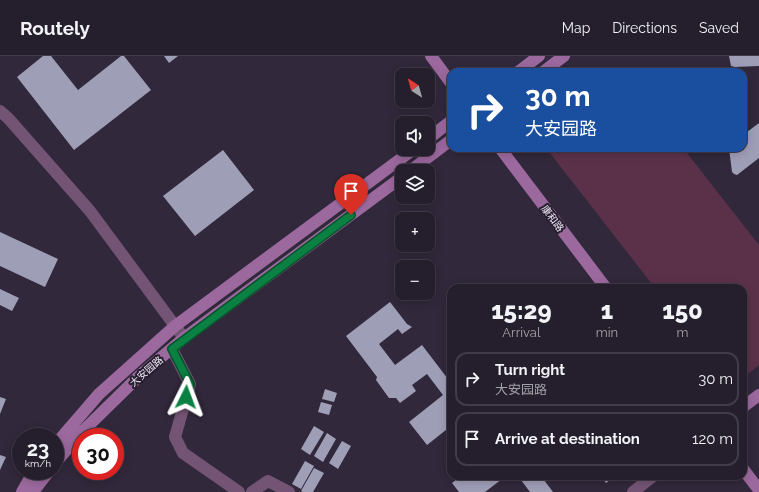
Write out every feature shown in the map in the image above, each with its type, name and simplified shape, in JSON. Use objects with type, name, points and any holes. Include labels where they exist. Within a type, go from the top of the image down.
[{"type":"street","points":[[431,56],[447,78]]},
{"type":"street","points":[[523,68],[539,56]]},
{"type":"street","points":[[548,68],[564,56]]},
{"type":"street","points":[[0,111],[8,118],[90,211],[184,338]]},
{"type":"street","points":[[435,133],[447,125]]},
{"type":"street","points":[[419,164],[447,143]]},
{"type":"street","name":"康和路","points":[[503,152],[603,284]]},
{"type":"street","points":[[64,435],[99,394],[175,326],[405,156]]},
{"type":"street","name":"大安园路","points":[[64,453],[88,425],[138,377],[184,338],[395,182]]},
{"type":"street","points":[[172,349],[190,384],[175,437],[183,453],[239,492]]},
{"type":"street","points":[[747,404],[759,395]]},
{"type":"street","points":[[747,474],[759,490]]},
{"type":"street","points":[[22,492],[29,480]]},
{"type":"street","points":[[33,492],[42,480]]},
{"type":"street","points":[[633,492],[649,480]]},
{"type":"street","points":[[252,492],[268,481],[289,492]]},
{"type":"shaded area","points":[[549,152],[686,152],[759,245],[759,365],[747,375],[747,284],[652,284]]},
{"type":"building","points":[[43,56],[51,56],[78,90],[121,56],[124,56],[151,90],[74,150],[17,77]]},
{"type":"building","points":[[164,56],[178,56],[169,63]]},
{"type":"building","points":[[729,56],[759,56],[759,66],[731,66]]},
{"type":"building","points":[[759,123],[759,158],[737,175],[732,172],[730,152],[747,152],[747,132]]},
{"type":"building","points":[[223,150],[254,190],[195,236],[163,196]]},
{"type":"building","points":[[0,232],[58,259],[45,287],[0,266]]},
{"type":"building","points":[[0,289],[19,298],[12,311],[0,305]]},
{"type":"building","points":[[390,302],[407,324],[412,327],[402,334],[398,329],[379,344],[395,365],[422,345],[447,378],[447,429],[427,445],[409,422],[443,395],[427,374],[412,385],[416,391],[400,403],[396,398],[389,398],[376,380],[377,377],[346,336]]},
{"type":"building","points":[[325,389],[337,393],[334,402],[322,399]]},
{"type":"building","points":[[0,397],[6,399],[0,414]]},
{"type":"building","points":[[321,402],[332,405],[329,415],[318,412]]},
{"type":"building","points":[[314,426],[324,432],[310,455],[301,449]]},
{"type":"building","points":[[327,433],[336,439],[323,462],[314,456]]},
{"type":"building","points":[[342,441],[351,446],[338,469],[329,463]]},
{"type":"building","points":[[0,455],[6,457],[0,470]]},
{"type":"building","points":[[305,461],[314,466],[301,489],[292,484]]},
{"type":"building","points":[[314,468],[324,473],[313,492],[301,491]]},
{"type":"building","points":[[456,480],[501,480],[485,492],[459,492],[452,483]]},
{"type":"building","points":[[521,480],[544,480],[553,492],[530,492]]},
{"type":"route","points":[[186,397],[190,384],[172,349],[184,338],[351,215]]}]
